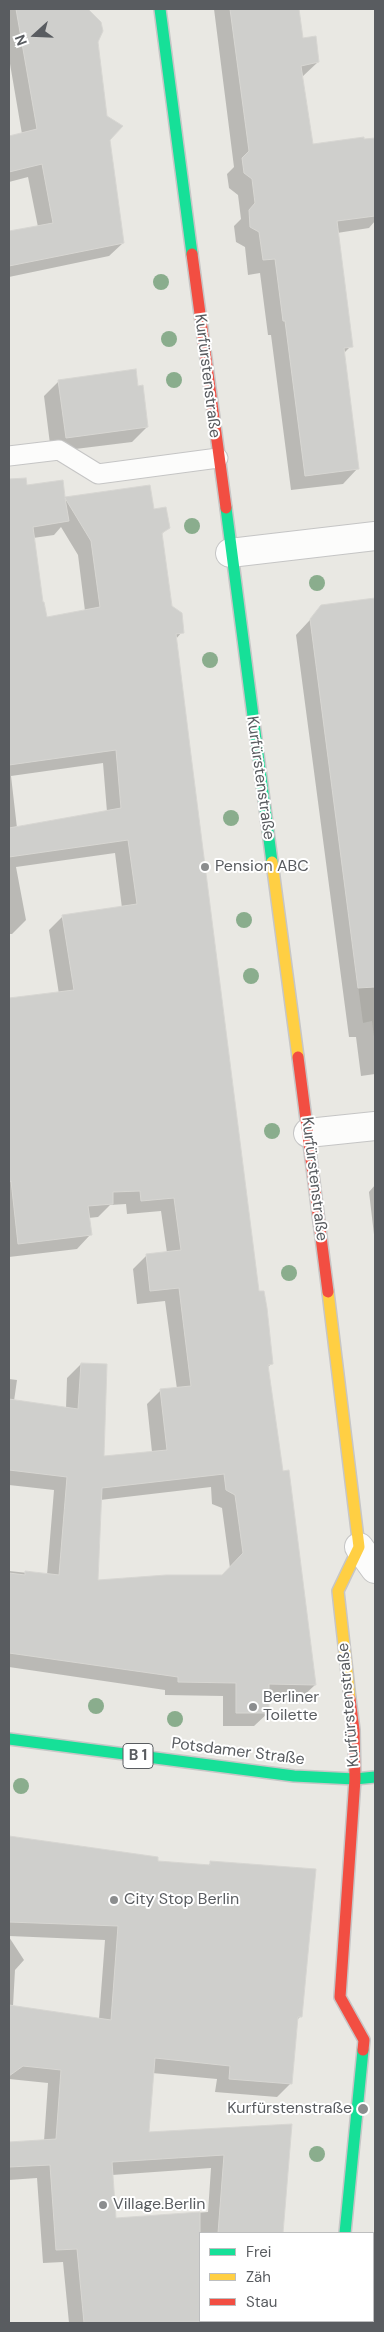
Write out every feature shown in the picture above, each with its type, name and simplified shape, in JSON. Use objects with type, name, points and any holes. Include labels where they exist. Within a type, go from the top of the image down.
[{"type":"street","name":"Kurfürstenstraße","points":[[160,9],[230,553],[308,1133],[358,1548],[338,1591],[354,1730],[355,1779],[340,1997],[364,2040]]},
{"type":"street","points":[[230,553],[375,536]]},
{"type":"street","points":[[308,1133],[375,1126]]},
{"type":"street","points":[[358,1548],[375,1569]]},
{"type":"street","name":"Potsdamer Straße","points":[[9,1739],[294,1776],[355,1779],[375,1777]]},
{"type":"street","points":[[345,2232],[364,2040],[375,2029]]},
{"type":"lane","points":[[9,456],[59,450],[98,474],[218,458]]},
{"type":"shaded area","points":[[375,930],[375,1045],[372,1021],[363,1023],[351,934]]},
{"type":"building","points":[[16,9],[88,9],[101,22],[103,31],[98,42],[107,116],[123,126],[110,140],[124,243],[9,266],[9,231],[53,223],[42,164],[9,172],[9,136],[37,129]]},
{"type":"building","points":[[230,9],[299,9],[303,38],[316,36],[319,62],[301,66],[313,144],[364,137],[364,139],[375,138],[375,216],[337,221],[353,347],[344,348],[359,469],[305,476],[275,259],[263,260],[259,232],[250,227],[249,210],[255,203],[252,179],[244,173],[242,158],[249,151]]},
{"type":"building","points":[[136,369],[138,386],[143,385],[148,427],[66,438],[58,380]]},
{"type":"building","points":[[26,478],[27,485],[63,480],[65,497],[150,485],[154,509],[166,507],[170,528],[162,533],[172,606],[182,613],[184,633],[176,634],[191,755],[259,1291],[264,1291],[267,1308],[273,1364],[268,1365],[283,1471],[289,1470],[316,1685],[269,1684],[269,1713],[236,1713],[236,1683],[178,1682],[178,1677],[9,1653],[9,1573],[25,1575],[25,1571],[59,1575],[67,1477],[9,1470],[9,1399],[78,1409],[81,1363],[107,1364],[104,1456],[167,1450],[160,1389],[191,1386],[179,1288],[150,1291],[146,1254],[181,1250],[174,1198],[141,1201],[140,1191],[113,1192],[113,1204],[88,1206],[92,1235],[18,1244],[11,1181],[9,1182],[9,998],[74,990],[62,915],[137,904],[128,840],[9,857],[9,828],[121,808],[116,750],[9,765],[9,479]],"holes":[[[65,498],[91,541],[100,607],[47,617],[43,602],[33,527],[69,521]],[[224,1474],[226,1490],[235,1495],[243,1553],[222,1575],[166,1575],[98,1580],[102,1488]]]},
{"type":"building","points":[[375,598],[375,987],[358,988],[310,619],[321,605]]},
{"type":"building","points":[[9,1836],[158,1857],[158,1861],[210,1865],[210,1861],[316,1869],[302,2017],[298,2017],[292,2084],[229,2079],[230,2066],[155,2058],[149,2132],[292,2124],[283,2232],[218,2232],[224,2155],[112,2162],[116,2218],[200,2212],[200,2323],[84,2323],[77,2249],[56,2250],[50,2165],[9,2167],[9,2142],[56,2139],[61,2070],[23,2066],[9,2076],[9,2005],[111,2020],[118,1926],[9,1922]]},
{"type":"traffic: fast","points":[[160,9],[192,254]]},
{"type":"traffic: fast","points":[[226,508],[272,862]]},
{"type":"traffic: fast","points":[[9,1739],[294,1776],[355,1779],[375,1777]]},
{"type":"traffic: fast","points":[[345,2232],[363,2050]]},
{"type":"traffic: slow","points":[[272,862],[298,1057]]},
{"type":"traffic: slow","points":[[328,1292],[359,1547],[338,1591],[350,1699]]},
{"type":"traffic: jam","points":[[192,254],[226,508]]},
{"type":"traffic: jam","points":[[298,1057],[328,1292]]},
{"type":"traffic: jam","points":[[350,1699],[354,1730],[355,1779],[340,1997],[364,2040],[363,2050]]},
{"type":"place","name":"Pension ABC","points":[[205,867]]},
{"type":"place","name":"Berliner Toilette","points":[[253,1707]]},
{"type":"place","name":"City Stop Berlin","points":[[114,1900]]},
{"type":"place","name":"Kurfürstenstraße","points":[[363,2109]]},
{"type":"place","name":"Village.Berlin","points":[[103,2205]]}]
